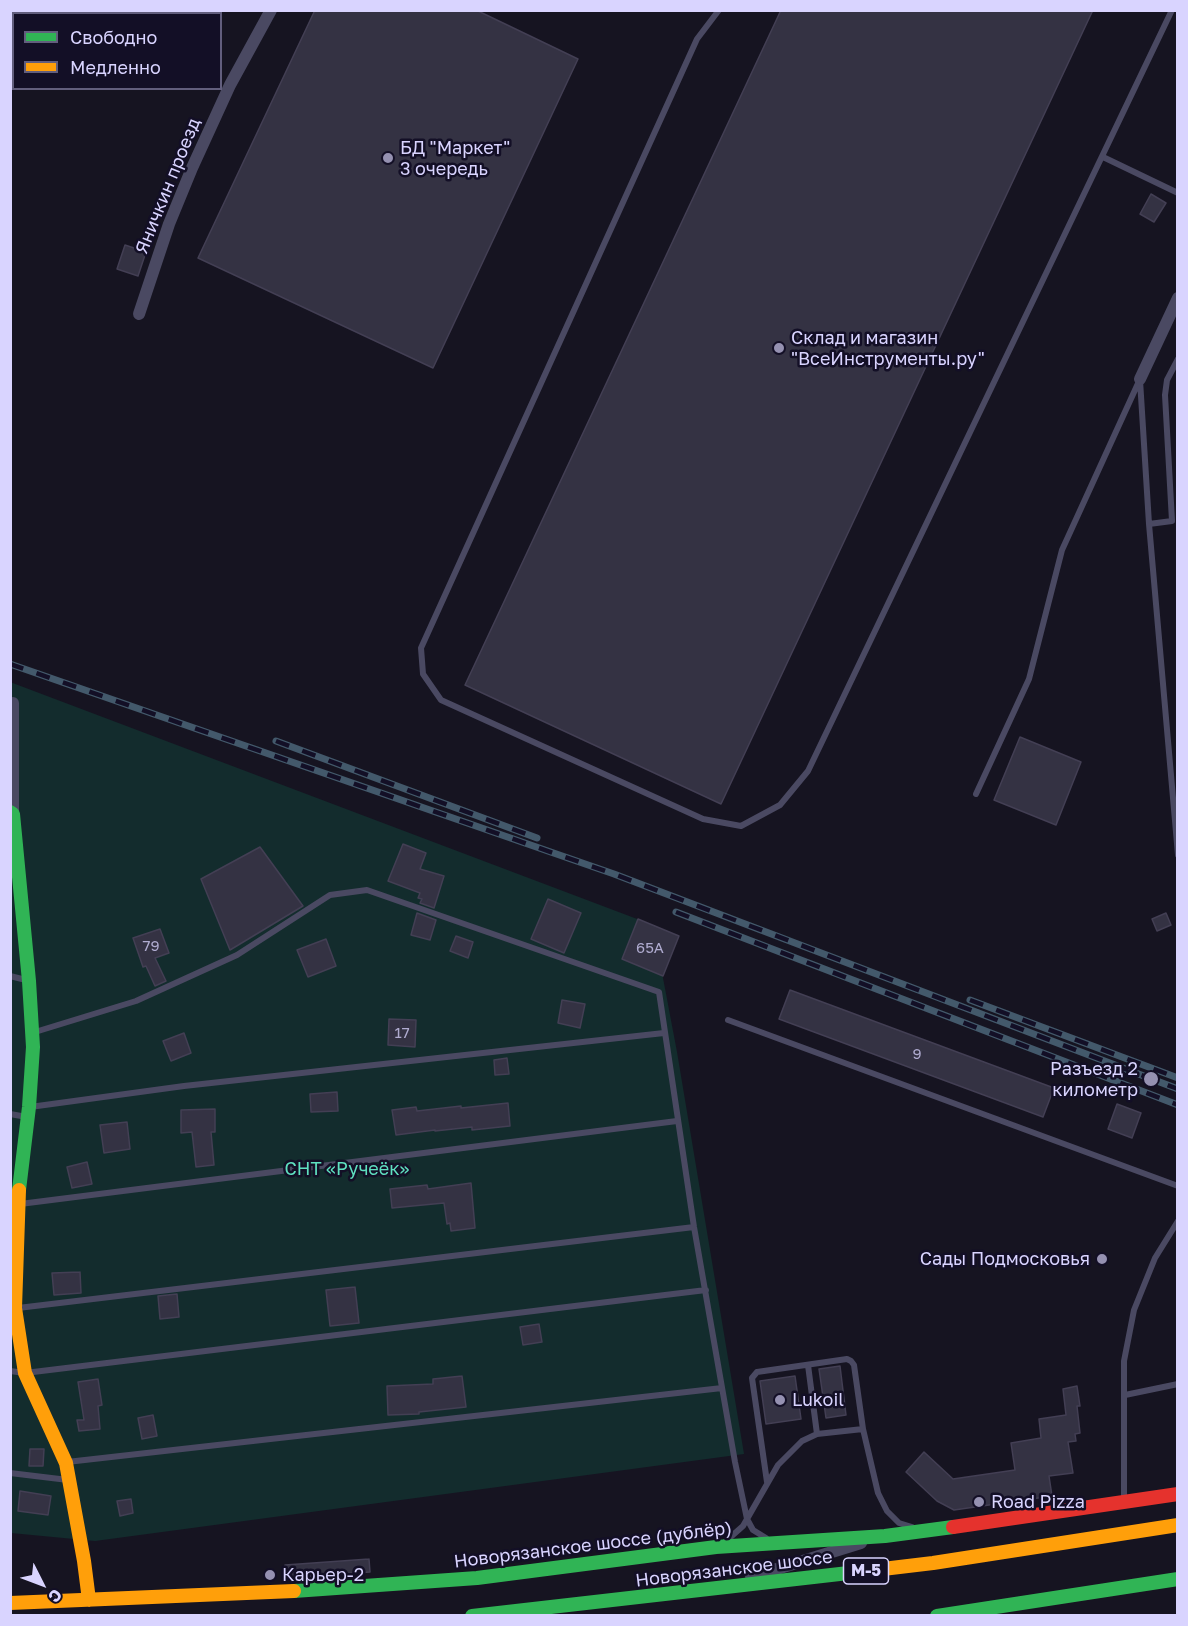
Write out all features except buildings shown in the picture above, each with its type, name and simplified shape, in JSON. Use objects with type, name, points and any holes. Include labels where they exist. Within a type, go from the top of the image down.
[{"type":"main road","points":[[12,813],[15,890],[30,981],[32,1033],[28,1112],[14,1204],[13,1308],[25,1373],[66,1462],[89,1600]]},
{"type":"main road","name":"Новорязанское шоссе (дублёр)","points":[[10,1603],[298,1591],[477,1578],[716,1547],[924,1532],[1178,1494]]},
{"type":"main road","name":"Новорязанское шоссе","points":[[472,1616],[933,1563],[1178,1526]]},
{"type":"main road","points":[[937,1616],[1178,1579]]},
{"type":"street","name":"Яничкин проезд","points":[[139,314],[169,224],[192,168],[230,85],[271,10]]},
{"type":"street","points":[[1140,379],[1178,298]]},
{"type":"street","points":[[12,813],[14,703]]},
{"type":"street","points":[[703,1591],[885,1536]]},
{"type":"lane","points":[[719,10],[698,39],[421,648],[423,674],[441,700],[703,819],[741,826],[780,805],[808,771],[1172,10]]},
{"type":"lane","points":[[1103,157],[1178,193]]},
{"type":"lane","points":[[1149,524],[1172,521],[1165,395],[1167,381],[1178,359]]},
{"type":"lane","points":[[1140,379],[1149,524],[1178,855]]},
{"type":"lane","points":[[976,794],[1029,679],[1062,550],[1140,379]]},
{"type":"lane","points":[[32,1033],[136,1001],[237,955],[330,895],[368,891],[658,992],[694,1227],[747,1519],[757,1533],[771,1540],[786,1543]]},
{"type":"lane","points":[[10,976],[30,981]]},
{"type":"lane","points":[[728,1020],[1178,1186]]},
{"type":"lane","points":[[10,1114],[184,1086],[664,1033]]},
{"type":"lane","points":[[14,1204],[677,1121]]},
{"type":"lane","points":[[1124,1502],[1124,1361],[1134,1310],[1155,1258],[1178,1221]]},
{"type":"lane","points":[[13,1308],[694,1227]]},
{"type":"lane","points":[[10,1371],[25,1373],[706,1290]]},
{"type":"lane","points":[[767,1482],[752,1378],[757,1372],[847,1359],[854,1365],[863,1429],[878,1493],[887,1511],[899,1522],[924,1532]]},
{"type":"lane","points":[[807,1365],[817,1434]]},
{"type":"lane","points":[[1125,1395],[1178,1384]]},
{"type":"lane","points":[[66,1462],[722,1388]]},
{"type":"lane","points":[[716,1547],[731,1538],[747,1519],[767,1482],[790,1451],[802,1441],[817,1434],[863,1429]]},
{"type":"lane","points":[[10,1473],[68,1480]]},
{"type":"green space","name":"СНТ «Ручеёк»","points":[[10,682],[653,925],[677,1052],[744,1454],[95,1541],[11,1533]]},
{"type":"railway","points":[[10,664],[614,874],[1178,1089]]},
{"type":"railway","points":[[276,741],[537,838]]},
{"type":"railway","points":[[676,912],[1178,1105]]},
{"type":"railway","points":[[970,1000],[1178,1078]]},
{"type":"traffic: fast","points":[[10,812],[13,814],[33,1047],[29,1107],[19,1190]]},
{"type":"traffic: fast","points":[[294,1591],[477,1578],[716,1547],[885,1536],[953,1527]]},
{"type":"traffic: fast","points":[[472,1616],[866,1571]]},
{"type":"traffic: fast","points":[[937,1616],[1178,1579]]},
{"type":"traffic: slow","points":[[19,1190],[15,1308],[25,1373],[66,1463],[89,1600]]},
{"type":"traffic: slow","points":[[866,1571],[933,1563],[1178,1525]]},
{"type":"traffic: slow","points":[[10,1603],[294,1591]]},
{"type":"traffic: jam","points":[[953,1527],[1178,1494]]},
{"type":"place","name":"БД \"Маркет\" 3 очередь","points":[[388,158]]},
{"type":"place","name":"Склад и магазин \"ВсеИнструменты.ру\"","points":[[779,348]]},
{"type":"place","name":"Разъезд 2 километр","points":[[1151,1079]]},
{"type":"place","name":"Сады Подмосковья","points":[[1102,1259]]},
{"type":"place","name":"Lukoil","points":[[780,1400]]},
{"type":"place","name":"Road Pizza","points":[[979,1502]]},
{"type":"place","name":"Карьер-2","points":[[270,1575]]}]
